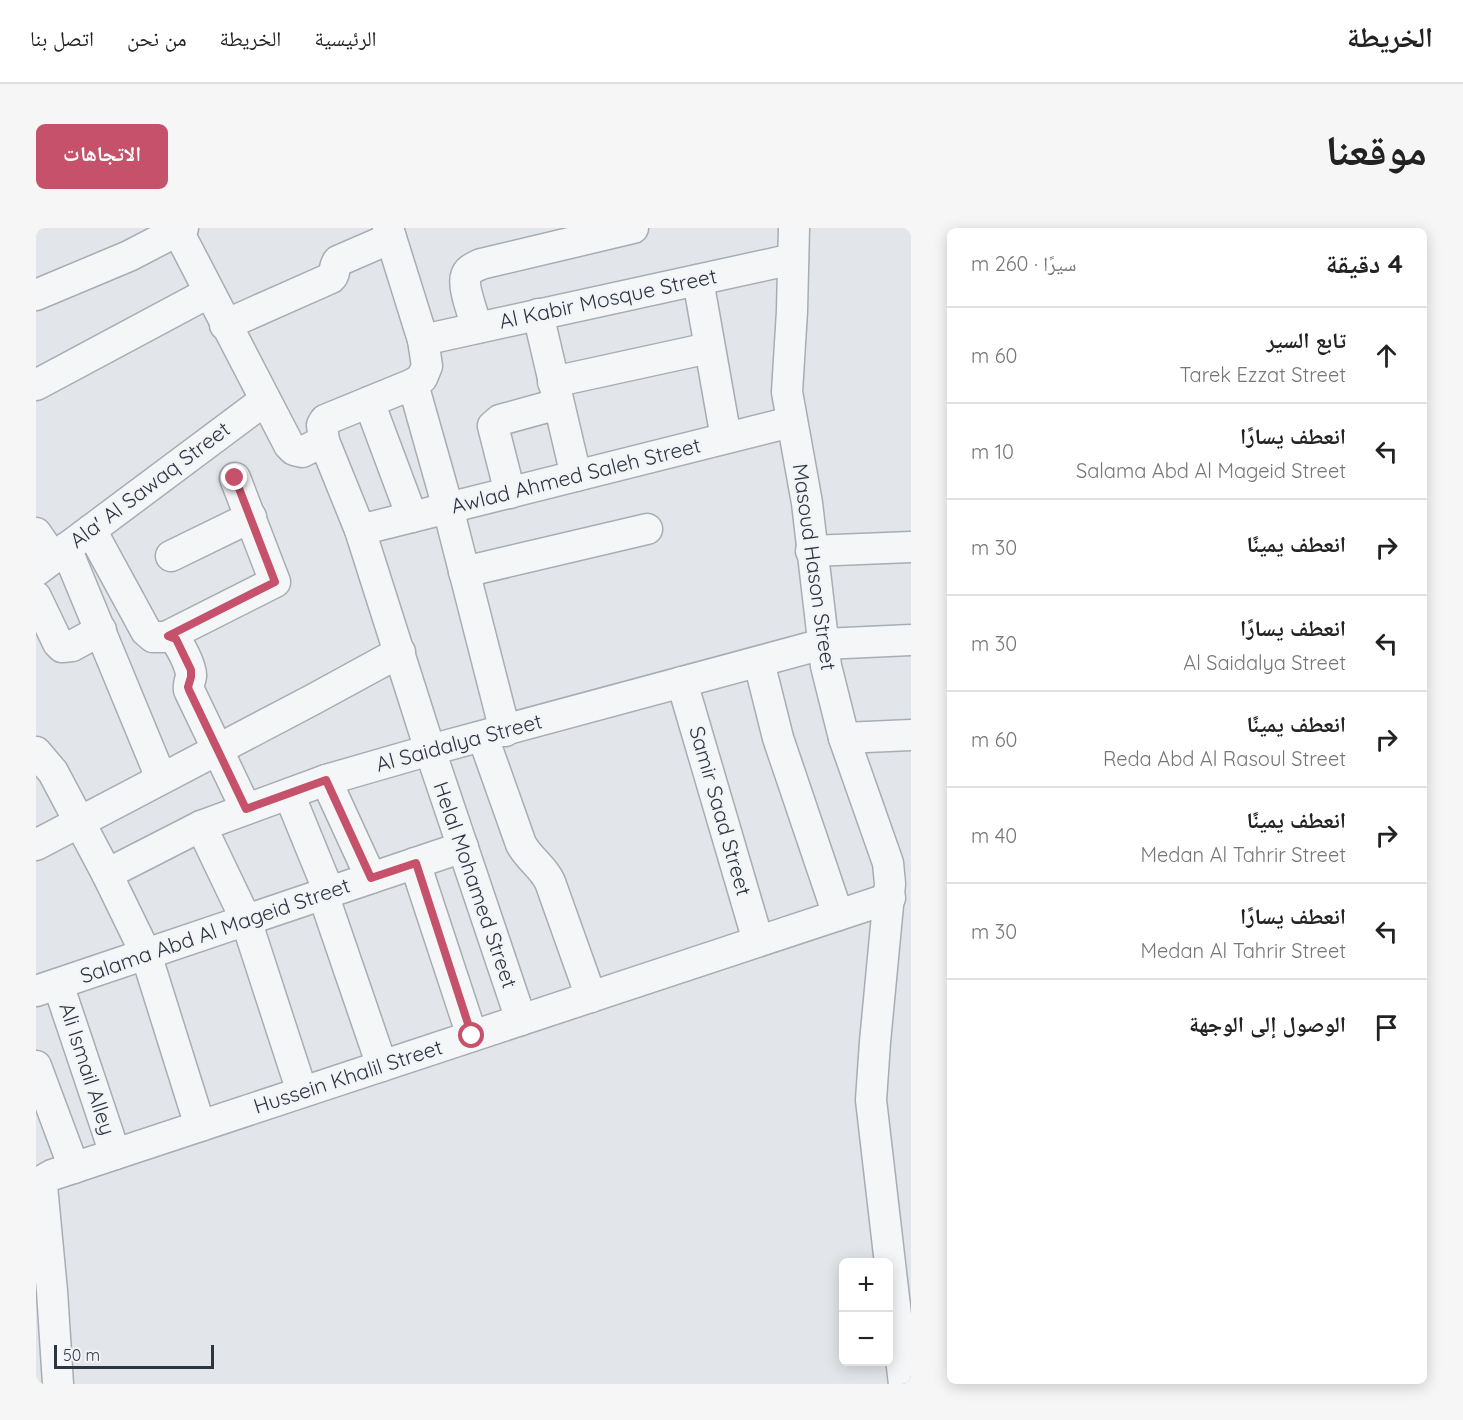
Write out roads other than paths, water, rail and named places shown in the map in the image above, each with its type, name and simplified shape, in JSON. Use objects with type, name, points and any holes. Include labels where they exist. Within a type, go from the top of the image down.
[{"type":"street","points":[[477,328],[466,285],[466,275],[471,269],[481,264],[633,228]]},
{"type":"street","name":"Masoud Hason Street","points":[[794,228],[787,392],[807,503],[826,666],[844,738],[888,863],[890,898],[871,1100],[904,1384]]},
{"type":"street","points":[[36,296],[181,229],[208,293],[225,325],[289,445],[294,450],[302,452],[324,441],[322,425],[325,420],[413,384],[422,378],[427,366],[423,340],[393,232],[338,261],[331,278],[225,325]]},
{"type":"street","name":"Al Kabir Mosque Street","points":[[423,340],[793,259]]},
{"type":"street","points":[[698,280],[726,438]]},
{"type":"street","points":[[36,385],[208,293]]},
{"type":"street","points":[[538,314],[576,476]]},
{"type":"street","points":[[510,493],[493,426],[500,420],[556,393],[710,348]]},
{"type":"street","points":[[413,384],[464,572],[494,734],[520,844],[528,856],[543,870],[550,882],[591,997]]},
{"type":"street","name":"Ala' Al Sawaq Street","points":[[52,559],[265,400]]},
{"type":"street","points":[[369,402],[412,517]]},
{"type":"street","name":"Awlad Ahmed Saleh Street","points":[[360,530],[791,422]]},
{"type":"street","name":"Helal Mohamed Street","points":[[324,441],[360,530],[430,750],[521,1020]]},
{"type":"street","points":[[91,530],[146,631],[153,637],[168,636],[275,582],[235,478]]},
{"type":"street","points":[[171,556],[251,517]]},
{"type":"street","points":[[464,572],[647,529]]},
{"type":"street","points":[[36,533],[101,630],[161,778]]},
{"type":"street","points":[[811,552],[911,547]]},
{"type":"street","points":[[36,597],[62,647],[72,646],[101,630]]},
{"type":"street","points":[[168,636],[176,639],[187,661],[191,674],[188,687],[246,809]]},
{"type":"street","name":"Al Saidalya Street","points":[[107,874],[201,826],[326,780],[823,644],[911,640]]},
{"type":"street","points":[[36,845],[400,652]]},
{"type":"street","points":[[759,662],[778,738],[838,915]]},
{"type":"street","name":"Samir Saad Street","points":[[682,682],[758,941]]},
{"type":"street","points":[[844,738],[911,735]]},
{"type":"street","points":[[36,752],[53,772],[146,954],[200,1126]]},
{"type":"street","points":[[326,780],[371,878]]},
{"type":"street","points":[[289,794],[326,893],[382,1066]]},
{"type":"street","points":[[201,826],[246,920],[302,1092]]},
{"type":"street","name":"Salama Abd Al Mageid Street","points":[[47,987],[463,847]]},
{"type":"street","points":[[416,863],[472,1036]]},
{"type":"street","name":"Hussein Khalil Street","points":[[58,1384],[42,1186],[45,1179],[890,898]]},
{"type":"street","name":"Ali Ismail Alley","points":[[47,987],[115,1154]]},
{"type":"street","points":[[36,1066],[74,1168]]}]
